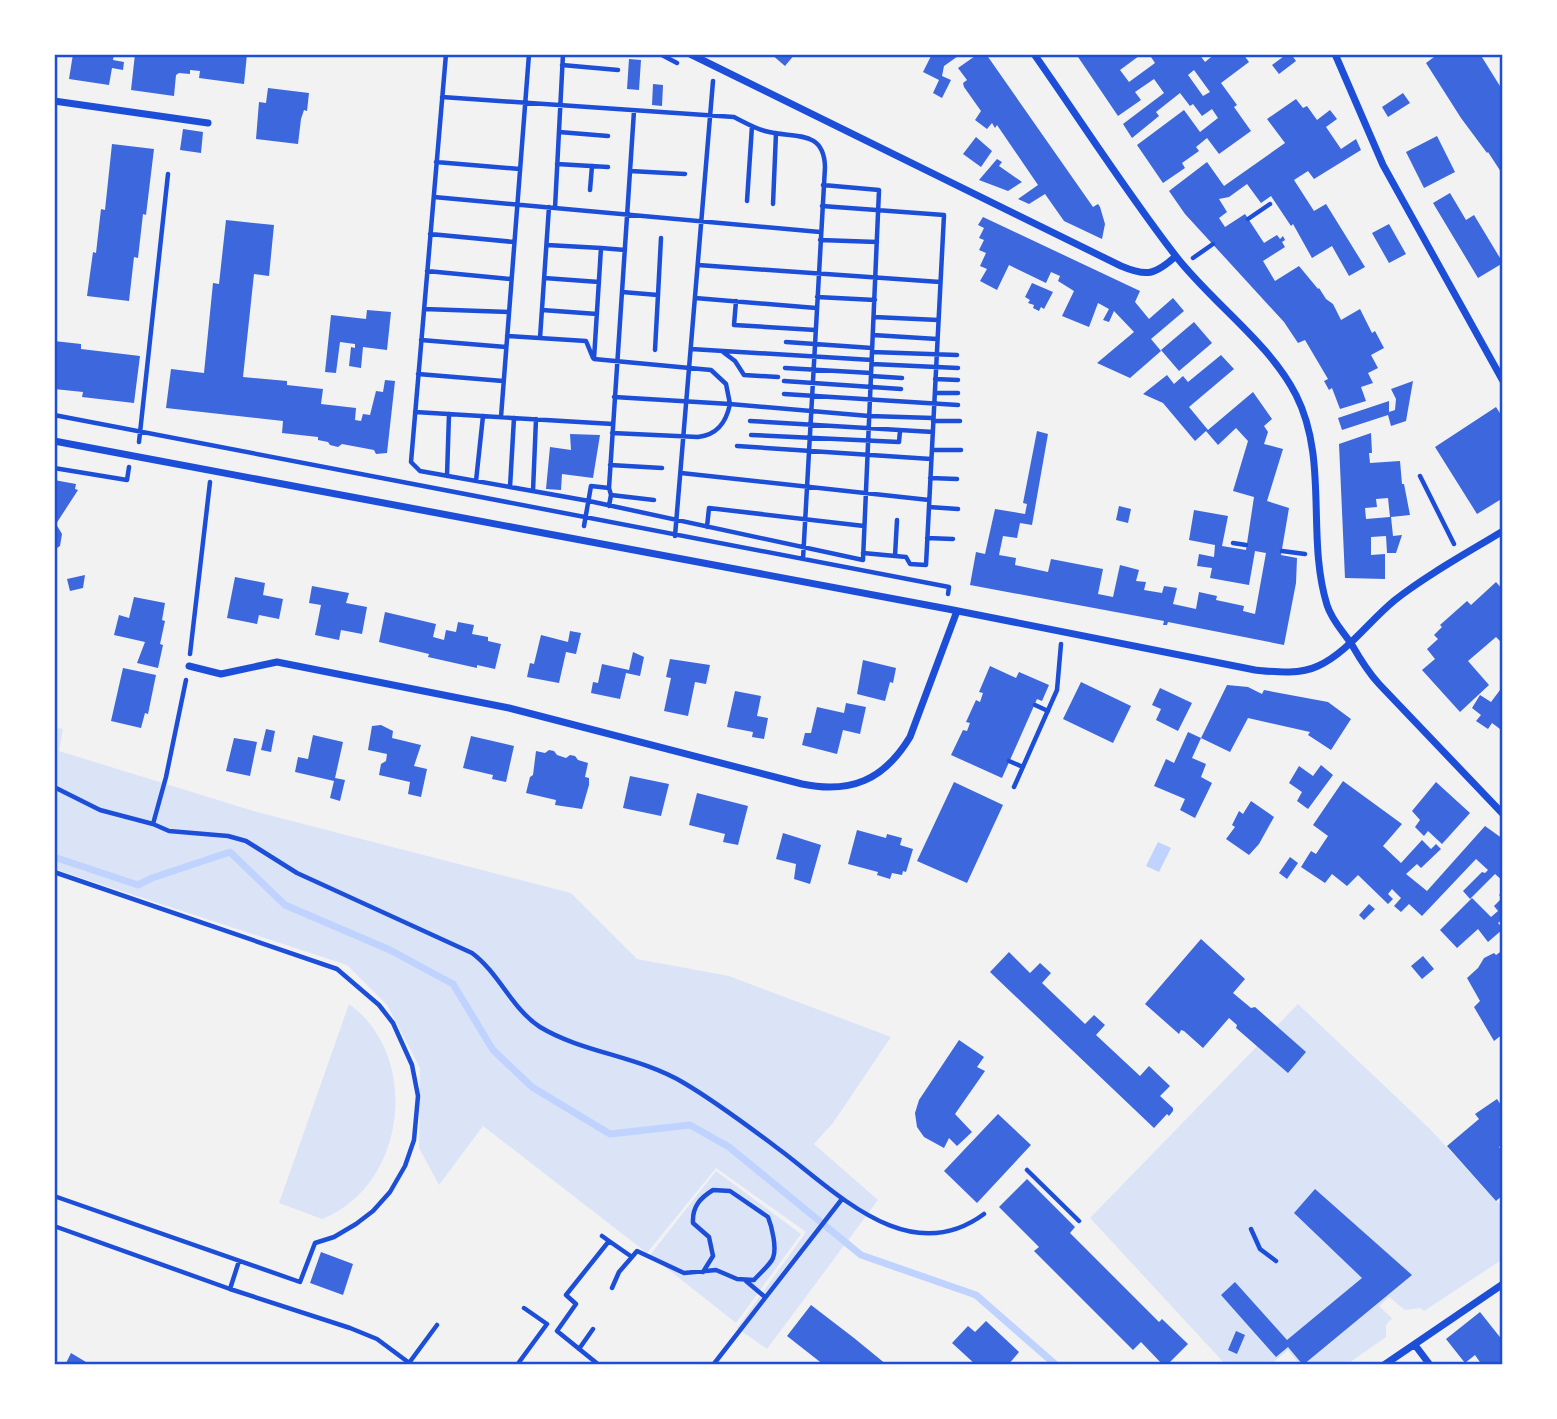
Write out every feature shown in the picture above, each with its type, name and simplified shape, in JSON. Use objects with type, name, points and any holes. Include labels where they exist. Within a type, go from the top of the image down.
[{"type":"street","points":[[690,54],[1121,266],[1141,274],[1161,270],[1176,256]]},
{"type":"street","points":[[1034,54],[1176,256],[1283,374],[1305,413],[1312,440],[1321,573],[1327,604],[1335,624],[1351,643],[1363,665],[1393,701],[1503,814]]},
{"type":"street","points":[[1335,54],[1383,165],[1503,381]]},
{"type":"street","points":[[54,101],[208,122]]},
{"type":"street","points":[[54,441],[1284,673],[1319,666],[1351,643],[1395,600],[1503,531]]},
{"type":"street","points":[[189,666],[221,674],[277,663],[509,708],[829,789],[878,775],[898,756],[910,737],[957,611]]},
{"type":"street","points":[[1384,1365],[1503,1284]]},
{"type":"street","points":[[1415,1345],[1430,1365]]},
{"type":"path","points":[[446,54],[411,462],[419,471],[589,501],[863,560],[879,190],[823,185]]},
{"type":"path","points":[[500,417],[529,54]]},
{"type":"path","points":[[540,338],[547,244],[557,164],[563,54]]},
{"type":"path","points":[[562,65],[618,70]]},
{"type":"path","points":[[673,558],[713,81]]},
{"type":"path","points":[[442,97],[734,117],[776,133],[811,139],[820,146],[825,153],[803,559]]},
{"type":"path","points":[[609,506],[634,111]]},
{"type":"path","points":[[747,201],[752,126]]},
{"type":"path","points":[[559,132],[608,136]]},
{"type":"path","points":[[773,204],[776,133]]},
{"type":"path","points":[[436,162],[520,169]]},
{"type":"path","points":[[557,164],[608,167]]},
{"type":"path","points":[[590,191],[592,166]]},
{"type":"path","points":[[630,171],[685,174]]},
{"type":"path","points":[[54,468],[127,480],[140,433],[168,174]]},
{"type":"path","points":[[433,197],[820,232]]},
{"type":"path","points":[[1248,219],[1270,204]]},
{"type":"path","points":[[822,206],[944,215],[926,565],[911,565],[906,557],[863,553]]},
{"type":"path","points":[[430,234],[514,242]]},
{"type":"path","points":[[656,350],[661,238]]},
{"type":"path","points":[[820,240],[877,242]]},
{"type":"path","points":[[547,244],[625,250]]},
{"type":"path","points":[[1184,265],[1213,244]]},
{"type":"path","points":[[594,359],[601,248]]},
{"type":"path","points":[[698,265],[940,282]]},
{"type":"path","points":[[427,271],[511,279]]},
{"type":"path","points":[[544,278],[599,282]]},
{"type":"path","points":[[622,292],[658,295]]},
{"type":"path","points":[[817,297],[874,300]]},
{"type":"path","points":[[695,298],[817,308]]},
{"type":"path","points":[[736,301],[734,325],[815,330]]},
{"type":"path","points":[[424,309],[509,312]]},
{"type":"path","points":[[542,310],[597,314]]},
{"type":"path","points":[[874,317],[938,320]]},
{"type":"path","points":[[873,335],[937,339]]},
{"type":"path","points":[[507,336],[586,341],[594,359]]},
{"type":"path","points":[[421,340],[506,347]]},
{"type":"path","points":[[786,342],[957,355]]},
{"type":"path","points":[[691,349],[958,368]]},
{"type":"path","points":[[722,351],[735,361],[744,375],[778,377]]},
{"type":"path","points":[[594,359],[689,366],[710,370],[726,384],[730,404],[727,417],[710,436],[612,433]]},
{"type":"path","points":[[785,368],[902,378]]},
{"type":"path","points":[[418,374],[503,381]]},
{"type":"path","points":[[935,379],[958,380]]},
{"type":"path","points":[[784,381],[901,389]]},
{"type":"path","points":[[935,393],[958,393]]},
{"type":"path","points":[[783,394],[958,405]]},
{"type":"path","points":[[614,397],[960,421]]},
{"type":"path","points":[[415,412],[613,424]]},
{"type":"path","points":[[447,476],[449,414]]},
{"type":"path","points":[[54,415],[948,587],[948,609]]},
{"type":"path","points":[[476,481],[483,416]]},
{"type":"path","points":[[510,487],[514,418]]},
{"type":"path","points":[[533,491],[536,419]]},
{"type":"path","points":[[750,421],[933,432]]},
{"type":"path","points":[[751,435],[899,442],[900,430]]},
{"type":"path","points":[[737,446],[931,459]]},
{"type":"path","points":[[932,450],[961,450]]},
{"type":"path","points":[[610,464],[662,468]]},
{"type":"path","points":[[153,824],[166,778],[189,666],[211,471]]},
{"type":"path","points":[[681,473],[929,500]]},
{"type":"path","points":[[1420,476],[1461,557]]},
{"type":"path","points":[[930,478],[957,479]]},
{"type":"path","points":[[586,516],[591,486],[609,488]]},
{"type":"path","points":[[611,495],[654,500]]},
{"type":"path","points":[[929,507],[958,509]]},
{"type":"path","points":[[706,527],[709,509],[864,526]]},
{"type":"path","points":[[895,556],[897,520]]},
{"type":"path","points":[[927,538],[953,539]]},
{"type":"path","points":[[1233,543],[1246,545]]},
{"type":"path","points":[[1014,787],[1057,690],[1063,633]]},
{"type":"path","points":[[1035,705],[1048,711]]},
{"type":"path","points":[[1010,761],[1023,767]]},
{"type":"path","points":[[54,787],[100,810],[170,831],[228,836],[246,841],[297,873],[472,953],[527,1017],[541,1028],[635,1060],[683,1082],[782,1152],[842,1199],[886,1225],[924,1234],[952,1231],[969,1225],[984,1214]]},
{"type":"path","points":[[54,872],[337,970],[379,1004],[404,1043],[412,1065],[418,1113],[414,1140],[405,1166],[390,1192],[356,1224],[334,1237],[315,1243],[300,1282],[54,1196]]},
{"type":"path","points":[[1027,1170],[1079,1221]]},
{"type":"path","points":[[612,1289],[619,1272],[637,1251],[684,1273],[716,1270],[730,1277],[754,1280],[772,1261],[774,1255],[771,1224],[768,1217],[724,1189],[713,1190],[706,1195],[692,1213],[693,1223],[709,1237],[716,1270]]},
{"type":"path","points":[[713,1365],[842,1199]]},
{"type":"path","points":[[54,1226],[377,1339],[411,1364],[437,1325]]},
{"type":"path","points":[[1251,1229],[1260,1249],[1276,1261]]},
{"type":"path","points":[[602,1236],[632,1257]]},
{"type":"path","points":[[556,1332],[576,1304],[565,1295],[609,1241]]},
{"type":"path","points":[[703,1272],[713,1256]]},
{"type":"path","points":[[230,1289],[239,1261]]},
{"type":"path","points":[[746,1281],[765,1297]]},
{"type":"path","points":[[524,1308],[599,1365]]},
{"type":"path","points":[[517,1365],[547,1324]]},
{"type":"path","points":[[579,1349],[593,1329]]},
{"type":"shaded area","points":[[54,727],[63,729],[59,751],[257,812],[571,893],[637,959],[729,976],[891,1037],[833,1123],[814,1144],[878,1200],[767,1349],[737,1328],[806,1232],[716,1168],[647,1253],[483,1126],[439,1185],[419,1148],[420,1068],[387,1005],[347,965],[54,869]]},
{"type":"shaded area","points":[[349,1004],[372,1027],[387,1055],[395,1086],[394,1119],[387,1151],[372,1179],[350,1203],[322,1219],[279,1203]]},
{"type":"shaded area","points":[[1298,1004],[1430,1129],[1503,1208],[1503,1259],[1424,1311],[1420,1308],[1405,1310],[1389,1297],[1379,1306],[1392,1318],[1386,1325],[1386,1337],[1346,1365],[1300,1365],[1288,1350],[1270,1365],[1226,1365],[1090,1218]]},
{"type":"shaded area","points":[[716,1171],[801,1234],[736,1323],[650,1255]]},
{"type":"water","points":[[1158,842],[1171,848],[1159,872],[1146,866]]},
{"type":"building","points":[[73,54],[114,54],[113,60],[124,62],[123,70],[112,68],[109,85],[69,79]]},
{"type":"building","points":[[135,54],[247,54],[244,84],[199,78],[200,71],[190,70],[190,74],[176,75],[174,96],[131,90]]},
{"type":"building","points":[[771,54],[795,54],[785,66]]},
{"type":"building","points":[[932,54],[961,54],[944,66],[942,76],[951,80],[942,98],[933,93],[939,80],[923,72]]},
{"type":"building","points":[[978,54],[986,54],[1093,207],[1098,204],[1105,224],[1102,239],[1064,221],[1045,194],[1029,204],[1018,199],[1038,185],[997,125],[995,128],[992,123],[987,129],[975,120],[981,111],[964,87],[963,83],[967,80],[958,68]]},
{"type":"building","points":[[1076,54],[1138,54],[1139,56],[1120,70],[1129,82],[1155,63],[1149,54],[1199,54],[1205,62],[1215,54],[1243,54],[1249,62],[1221,83],[1251,131],[1219,154],[1207,138],[1196,147],[1199,151],[1182,163],[1185,168],[1163,183],[1137,145],[1184,110],[1200,132],[1218,118],[1212,109],[1202,116],[1180,93],[1156,112],[1159,116],[1132,138],[1123,124],[1164,93],[1154,79],[1135,92],[1141,100],[1118,116]],"holes":[[[1194,70],[1210,92],[1203,96],[1188,75]]]},
{"type":"building","points":[[1291,54],[1296,61],[1279,74],[1272,65]]},
{"type":"building","points":[[1432,54],[1480,54],[1503,91],[1503,175],[1461,118],[1426,63],[1434,57]]},
{"type":"building","points":[[629,59],[641,60],[639,90],[627,89]]},
{"type":"building","points":[[653,84],[663,85],[662,106],[652,105]]},
{"type":"building","points":[[268,88],[309,93],[307,111],[304,110],[301,119],[298,144],[256,139],[259,102],[266,103]]},
{"type":"building","points":[[1403,93],[1410,103],[1388,117],[1382,107]]},
{"type":"building","points":[[1296,99],[1303,108],[1307,106],[1317,120],[1330,110],[1337,119],[1326,127],[1341,149],[1356,139],[1361,150],[1314,179],[1308,171],[1294,180],[1314,211],[1326,204],[1365,267],[1349,276],[1332,246],[1312,258],[1293,224],[1291,226],[1271,196],[1261,203],[1247,184],[1229,197],[1219,199],[1227,212],[1219,218],[1225,227],[1245,214],[1264,243],[1277,235],[1280,239],[1283,236],[1285,247],[1263,261],[1275,281],[1299,266],[1333,304],[1341,320],[1360,309],[1372,333],[1375,331],[1384,348],[1371,355],[1378,368],[1368,373],[1373,383],[1361,387],[1366,401],[1340,409],[1332,388],[1329,390],[1324,381],[1328,379],[1305,340],[1298,343],[1284,322],[1185,214],[1169,191],[1207,162],[1224,186],[1285,143],[1267,119]]},
{"type":"building","points":[[183,129],[203,132],[201,153],[180,150]]},
{"type":"building","points":[[1437,136],[1455,172],[1424,188],[1406,152]]},
{"type":"building","points":[[976,137],[992,151],[981,167],[963,154]]},
{"type":"building","points":[[112,144],[154,149],[146,215],[143,214],[138,258],[134,257],[129,301],[87,296],[101,209],[105,210]]},
{"type":"building","points":[[997,159],[1002,162],[999,166],[1022,182],[1008,191],[979,180]]},
{"type":"building","points":[[1450,193],[1466,220],[1474,215],[1503,263],[1478,278],[1433,203]]},
{"type":"building","points":[[983,217],[1140,291],[1135,302],[1149,319],[1173,298],[1184,311],[1151,339],[1161,351],[1130,378],[1097,363],[1134,332],[1114,311],[1109,322],[1103,320],[1109,309],[1098,303],[1089,327],[1062,316],[1074,291],[1058,281],[1060,276],[1051,272],[1046,283],[1009,265],[997,290],[980,281],[987,269],[980,266],[986,253],[979,250],[984,240],[979,238],[984,228],[978,225]]},
{"type":"building","points":[[226,220],[274,225],[269,276],[254,274],[243,377],[287,381],[287,385],[323,389],[321,404],[356,408],[355,420],[361,421],[363,414],[370,415],[376,391],[383,392],[385,380],[395,381],[387,453],[376,454],[374,450],[342,444],[338,447],[318,440],[318,437],[282,433],[283,421],[166,408],[171,369],[204,373],[213,283],[219,284]]},
{"type":"building","points":[[1389,224],[1406,254],[1389,263],[1372,233]]},
{"type":"building","points":[[1032,283],[1053,292],[1044,309],[1041,307],[1039,311],[1028,303],[1030,300],[1025,297]]},
{"type":"building","points":[[367,310],[391,312],[387,350],[363,347],[361,368],[349,366],[351,347],[355,348],[355,344],[340,342],[336,373],[325,372],[331,315],[366,319]]},
{"type":"building","points":[[1194,322],[1212,343],[1179,371],[1161,350]]},
{"type":"building","points":[[54,341],[81,344],[81,349],[140,356],[134,403],[82,397],[83,392],[54,389]]},
{"type":"building","points":[[1221,355],[1234,369],[1189,407],[1208,430],[1253,392],[1272,419],[1264,426],[1268,432],[1264,444],[1283,449],[1267,501],[1289,508],[1281,555],[1297,558],[1296,583],[1284,645],[1168,622],[1163,625],[1164,621],[970,585],[976,552],[985,554],[995,509],[1025,514],[1027,504],[1023,503],[1037,431],[1048,434],[1032,525],[1020,523],[1017,538],[1003,536],[999,555],[1016,558],[1015,565],[1048,572],[1051,559],[1103,569],[1098,594],[1113,597],[1120,565],[1139,570],[1136,581],[1146,582],[1144,590],[1162,593],[1164,586],[1177,588],[1173,604],[1196,609],[1199,592],[1217,596],[1216,600],[1244,606],[1243,611],[1255,614],[1266,553],[1255,551],[1249,585],[1210,578],[1212,568],[1197,566],[1199,554],[1214,557],[1215,545],[1189,540],[1194,510],[1228,516],[1222,546],[1246,550],[1254,497],[1233,491],[1248,441],[1236,428],[1218,445],[1206,431],[1195,441],[1163,403],[1143,394],[1167,375],[1174,384],[1183,376],[1188,382]]},
{"type":"building","points":[[1413,381],[1406,421],[1391,426],[1388,415],[1342,430],[1338,418],[1389,401],[1389,412],[1395,410],[1396,399],[1391,389]]},
{"type":"building","points":[[1496,407],[1503,418],[1503,498],[1477,514],[1435,447]]},
{"type":"building","points":[[1371,433],[1370,463],[1400,461],[1402,484],[1410,515],[1391,517],[1393,536],[1402,535],[1396,553],[1387,553],[1386,536],[1371,537],[1371,555],[1385,554],[1385,579],[1345,578],[1339,444]],"holes":[[[1388,498],[1390,517],[1366,519],[1365,508],[1377,507],[1376,499]]]},
{"type":"building","points":[[570,434],[600,435],[593,478],[562,474],[561,490],[546,489],[550,447],[571,450]]},
{"type":"building","points":[[54,480],[76,484],[75,489],[78,490],[56,524],[62,534],[60,546],[54,550]]},
{"type":"building","points":[[1119,506],[1131,509],[1128,523],[1116,520]]},
{"type":"building","points":[[85,575],[83,588],[70,591],[67,579]]},
{"type":"building","points":[[235,577],[265,583],[263,595],[283,599],[279,619],[259,615],[257,624],[227,618]]},
{"type":"building","points":[[1496,582],[1503,590],[1503,639],[1500,641],[1496,637],[1468,661],[1489,685],[1460,712],[1422,670],[1435,659],[1427,649],[1438,639],[1434,635],[1442,627],[1440,625],[1467,601],[1471,605]]},
{"type":"building","points":[[312,586],[349,593],[346,603],[367,607],[362,634],[341,630],[339,640],[315,635],[321,605],[309,603]]},
{"type":"building","points":[[134,597],[165,603],[162,620],[165,621],[160,644],[163,645],[158,668],[137,663],[145,642],[114,635],[119,615],[129,618]]},
{"type":"building","points":[[385,612],[436,624],[433,637],[444,640],[446,630],[456,632],[458,622],[474,625],[472,634],[488,637],[488,641],[501,644],[495,669],[477,665],[477,668],[428,657],[429,654],[379,642]]},
{"type":"building","points":[[570,631],[581,633],[576,654],[566,652],[559,683],[527,677],[530,663],[534,664],[541,635],[568,642]]},
{"type":"building","points":[[633,652],[644,657],[640,676],[626,673],[620,699],[591,693],[593,682],[598,683],[602,664],[629,670]]},
{"type":"building","points":[[670,659],[710,665],[706,684],[695,682],[688,716],[664,711],[671,678],[666,677]]},
{"type":"building","points":[[863,660],[896,668],[885,701],[857,694]]},
{"type":"building","points":[[990,666],[1016,678],[1019,672],[1049,685],[1042,701],[1037,699],[1002,778],[951,755],[963,730],[967,731],[970,723],[966,722],[976,700],[980,702],[983,693],[979,692]]},
{"type":"building","points":[[123,668],[156,675],[148,714],[145,713],[141,728],[111,721]]},
{"type":"building","points":[[1081,682],[1131,706],[1113,743],[1063,719]]},
{"type":"building","points":[[1227,685],[1248,687],[1262,694],[1264,690],[1328,702],[1351,719],[1331,750],[1308,735],[1310,732],[1248,718],[1230,752],[1201,738]]},
{"type":"building","points":[[1160,688],[1192,703],[1178,731],[1156,720],[1161,709],[1152,705]]},
{"type":"building","points":[[1500,690],[1503,691],[1503,725],[1500,729],[1492,723],[1488,729],[1476,721],[1481,715],[1472,708],[1480,695],[1491,702]]},
{"type":"building","points":[[735,691],[761,696],[757,716],[768,718],[764,739],[752,737],[753,732],[727,727]]},
{"type":"building","points":[[846,703],[866,707],[860,734],[843,730],[837,754],[802,745],[805,733],[811,733],[817,707],[844,713]]},
{"type":"building","points":[[381,725],[393,731],[392,738],[421,745],[414,766],[427,769],[421,797],[408,794],[410,782],[379,775],[387,754],[368,750],[372,726]]},
{"type":"building","points":[[266,729],[275,731],[271,752],[261,750]]},
{"type":"building","points":[[1188,732],[1201,738],[1192,758],[1206,764],[1201,777],[1212,783],[1195,818],[1180,810],[1185,799],[1154,786],[1166,759],[1174,763]]},
{"type":"building","points":[[313,735],[343,742],[335,778],[345,780],[340,801],[330,798],[334,781],[295,772],[298,757],[308,759]]},
{"type":"building","points":[[471,736],[514,746],[506,782],[492,779],[493,775],[463,768]]},
{"type":"building","points":[[234,738],[257,742],[250,776],[226,771]]},
{"type":"building","points":[[549,750],[566,758],[575,756],[588,763],[585,777],[589,778],[589,785],[582,809],[555,805],[556,800],[526,793],[533,775],[536,751],[545,753]]},
{"type":"building","points":[[1321,765],[1333,775],[1308,809],[1297,801],[1302,792],[1289,783],[1299,766],[1313,776]]},
{"type":"building","points":[[630,776],[669,784],[661,816],[623,808]]},
{"type":"building","points":[[1343,781],[1402,824],[1383,846],[1401,863],[1422,840],[1431,849],[1436,844],[1441,849],[1421,868],[1417,864],[1406,874],[1427,891],[1485,826],[1503,839],[1503,881],[1495,874],[1470,899],[1463,891],[1482,872],[1488,870],[1476,859],[1422,916],[1409,904],[1401,912],[1394,906],[1401,898],[1392,889],[1388,894],[1393,899],[1388,904],[1358,875],[1347,886],[1332,874],[1325,883],[1301,867],[1311,851],[1316,854],[1328,836],[1313,825]]},
{"type":"building","points":[[954,782],[1003,805],[967,883],[917,861]]},
{"type":"building","points":[[1436,782],[1470,813],[1442,844],[1428,831],[1424,836],[1415,827],[1420,820],[1412,811]]},
{"type":"building","points":[[697,793],[748,806],[738,845],[723,842],[725,834],[689,825]]},
{"type":"building","points":[[1251,801],[1274,817],[1259,844],[1249,855],[1226,839],[1235,827],[1232,825],[1239,811],[1243,814]]},
{"type":"building","points":[[857,830],[886,838],[887,834],[902,838],[900,845],[913,849],[906,872],[903,871],[902,875],[892,873],[890,879],[877,875],[878,872],[848,864]]},
{"type":"building","points":[[783,833],[821,845],[810,884],[794,879],[796,864],[776,859]]},
{"type":"building","points":[[1290,857],[1298,863],[1287,879],[1279,873]]},
{"type":"building","points":[[1503,891],[1503,919],[1498,923],[1503,929],[1488,942],[1478,929],[1457,948],[1440,930],[1472,898],[1491,917],[1498,911],[1494,906],[1502,898],[1499,895]]},
{"type":"building","points":[[1369,904],[1375,909],[1364,920],[1359,915]]},
{"type":"building","points":[[1201,939],[1245,979],[1233,993],[1251,1008],[1255,1007],[1306,1052],[1288,1073],[1236,1028],[1237,1025],[1229,1018],[1203,1048],[1184,1031],[1181,1030],[1179,1034],[1145,1004]]},
{"type":"building","points":[[1503,950],[1503,1034],[1494,1041],[1474,1007],[1480,1001],[1467,978],[1484,958]]},
{"type":"building","points":[[1009,952],[1030,973],[1040,963],[1051,973],[1042,983],[1085,1024],[1094,1015],[1105,1025],[1096,1035],[1140,1076],[1149,1066],[1170,1086],[1160,1096],[1173,1108],[1169,1116],[1167,1114],[1154,1128],[990,972]]},
{"type":"building","points":[[1423,956],[1434,969],[1422,979],[1411,966]]},
{"type":"building","points":[[959,1040],[984,1057],[977,1067],[985,1071],[955,1114],[972,1132],[957,1146],[949,1138],[944,1148],[924,1137],[917,1127],[915,1113],[919,1100]]},
{"type":"building","points":[[1497,1099],[1503,1108],[1503,1144],[1499,1147],[1503,1152],[1503,1195],[1496,1201],[1447,1146],[1479,1119],[1475,1114]]},
{"type":"building","points":[[998,1114],[1031,1145],[977,1203],[944,1171]]},
{"type":"building","points":[[1027,1179],[1075,1227],[1070,1233],[1159,1322],[1162,1319],[1188,1344],[1167,1365],[1163,1365],[1141,1342],[1133,1350],[1034,1251],[1039,1247],[999,1207]]},
{"type":"building","points":[[1315,1189],[1412,1275],[1303,1365],[1288,1347],[1276,1357],[1221,1295],[1235,1282],[1287,1340],[1362,1278],[1294,1213]]},
{"type":"building","points":[[321,1252],[353,1264],[343,1295],[310,1283]]},
{"type":"building","points":[[811,1305],[887,1365],[824,1365],[787,1336]]},
{"type":"building","points":[[1480,1312],[1503,1341],[1503,1365],[1482,1365],[1475,1355],[1465,1363],[1446,1339]]},
{"type":"building","points":[[986,1321],[1019,1352],[1008,1365],[976,1365],[952,1343],[968,1326],[975,1332]]},
{"type":"building","points":[[1236,1331],[1245,1335],[1237,1354],[1228,1350]]},
{"type":"building","points":[[71,1353],[91,1365],[65,1365]]},
{"type":"waterway","points":[[54,857],[138,885],[230,852],[285,905],[390,950],[453,984],[493,1050],[532,1087],[610,1134],[690,1125],[729,1147],[861,1255],[976,1295],[1056,1365]]}]
